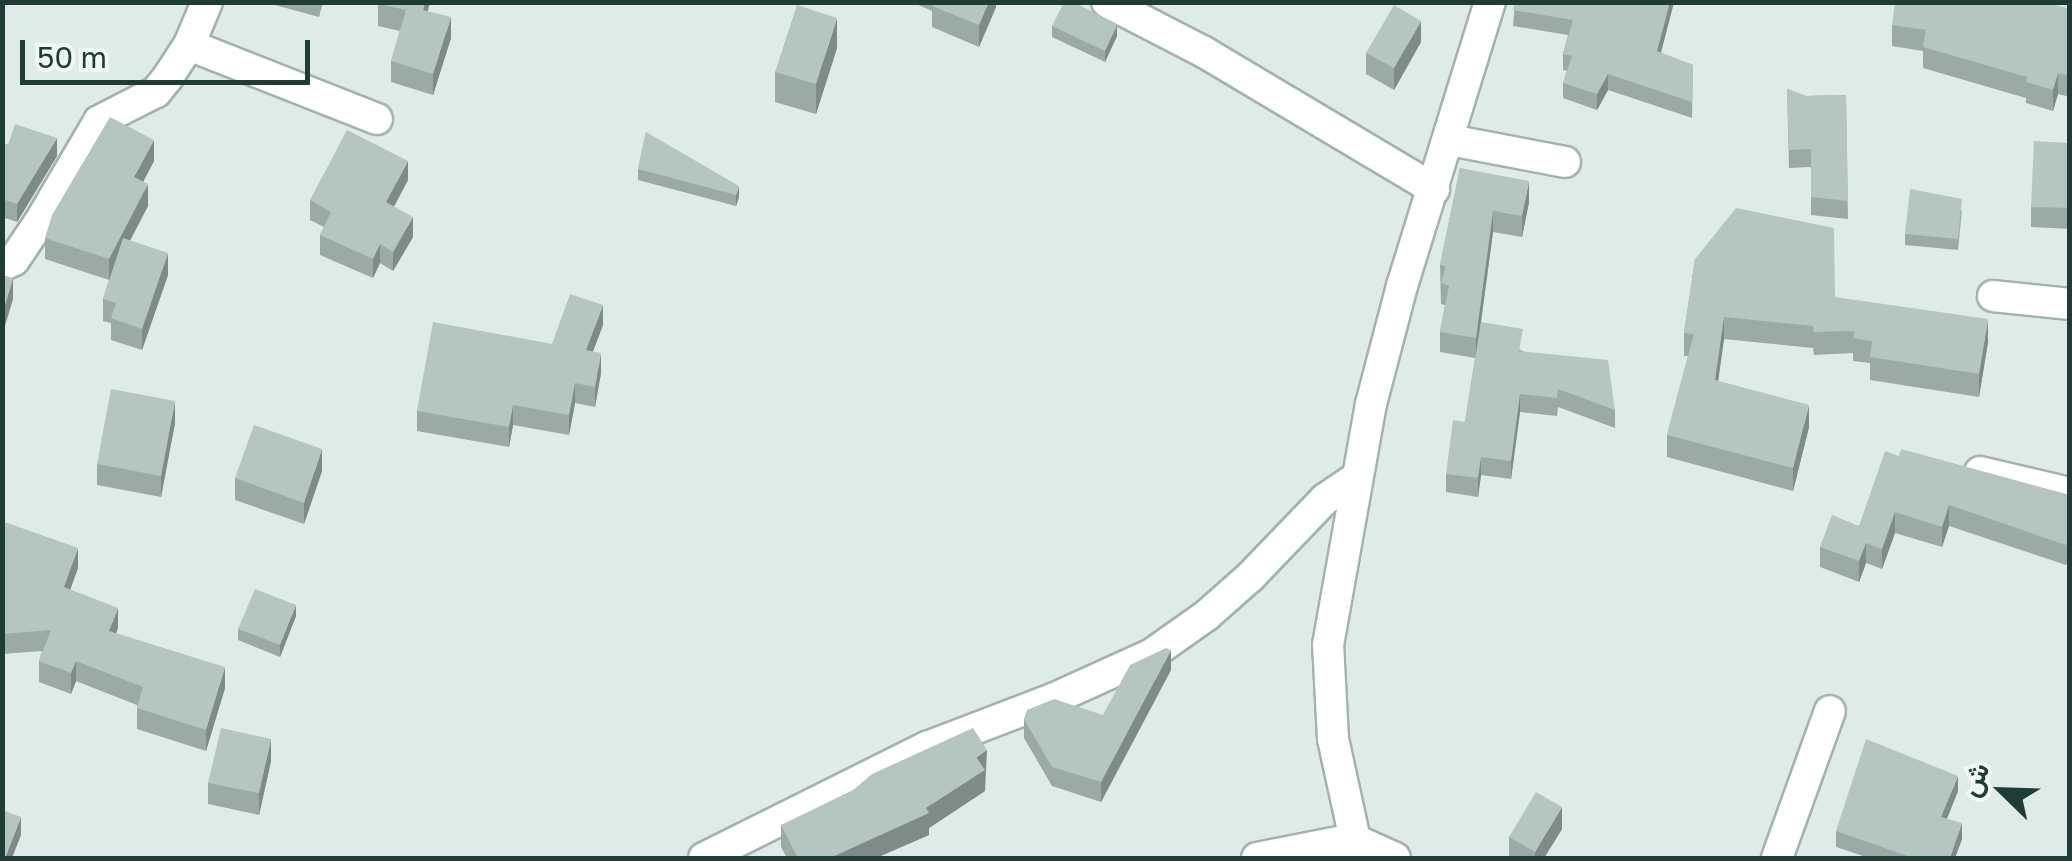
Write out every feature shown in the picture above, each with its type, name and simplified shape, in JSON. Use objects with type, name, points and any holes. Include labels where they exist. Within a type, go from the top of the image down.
[{"type":"street","points":[[2,266],[22,248],[99,121],[156,92],[190,45],[207,2]]},
{"type":"street","points":[[1108,2],[1204,52],[1434,189]]},
{"type":"street","points":[[1356,849],[1333,738],[1328,644],[1356,478],[1402,286],[1490,2]]},
{"type":"street","points":[[190,45],[377,119]]},
{"type":"street","points":[[1450,140],[1565,162]]},
{"type":"street","points":[[1993,296],[2070,304]]},
{"type":"street","points":[[1948,464],[2070,494]]},
{"type":"street","points":[[704,858],[927,746],[1053,699],[1152,654],[1250,577],[1324,498],[1356,478]]},
{"type":"street","points":[[1777,858],[1830,711]]},
{"type":"street","points":[[1258,858],[1356,849],[1394,858]]},
{"type":"building","points":[[378,2],[425,2],[423,10],[451,17],[433,74],[391,61],[406,10]]},
{"type":"building","points":[[933,2],[989,2],[979,25],[932,6]]},
{"type":"building","points":[[1064,2],[1074,2],[1117,25],[1105,51],[1052,26]]},
{"type":"building","points":[[1515,2],[1670,2],[1657,51],[1693,65],[1692,102],[1608,74],[1597,94],[1563,83],[1572,56],[1563,54],[1573,20],[1513,10]]},
{"type":"building","points":[[1895,2],[2045,2],[2070,9],[2070,76],[2058,73],[2053,90],[2026,82],[2027,77],[1923,47],[1926,30],[1892,25]]},
{"type":"building","points":[[797,5],[837,18],[816,84],[775,72]]},
{"type":"building","points":[[1394,5],[1421,21],[1394,68],[1366,53]]},
{"type":"building","points":[[1787,89],[1806,96],[1846,95],[1848,201],[1811,197],[1811,149],[1789,150]]},
{"type":"building","points":[[110,117],[154,140],[134,177],[148,184],[109,259],[45,238],[52,215]]},
{"type":"building","points":[[15,124],[57,138],[17,204],[2,199],[2,143],[8,145]]},
{"type":"building","points":[[347,130],[408,161],[386,202],[413,217],[393,252],[380,244],[373,259],[320,235],[331,212],[310,200]]},
{"type":"building","points":[[646,132],[739,186],[736,195],[638,169]]},
{"type":"building","points":[[2034,141],[2070,143],[2070,208],[2031,207]]},
{"type":"building","points":[[1460,168],[1529,181],[1522,216],[1493,211],[1476,338],[1440,332],[1449,286],[1441,283],[1446,266],[1440,265]]},
{"type":"building","points":[[1910,189],[1962,199],[1958,239],[1905,234]]},
{"type":"building","points":[[1736,208],[1834,228],[1835,297],[1988,319],[1979,374],[1870,357],[1872,341],[1853,338],[1855,331],[1814,332],[1813,326],[1724,317],[1715,380],[1809,405],[1793,468],[1667,435],[1694,334],[1684,333],[1695,259]]},
{"type":"building","points":[[123,238],[168,253],[142,329],[111,318],[116,303],[103,299]]},
{"type":"building","points":[[2,275],[13,278],[2,315]]},
{"type":"building","points":[[570,294],[603,305],[586,350],[601,353],[595,387],[575,383],[569,415],[513,405],[509,427],[417,411],[433,322],[552,344]]},
{"type":"building","points":[[1481,322],[1523,329],[1519,351],[1608,360],[1615,410],[1558,389],[1557,398],[1520,394],[1511,461],[1481,457],[1478,478],[1446,474],[1453,420],[1465,422]]},
{"type":"building","points":[[111,389],[175,401],[161,476],[97,464]]},
{"type":"building","points":[[254,425],[322,449],[304,503],[235,478]]},
{"type":"building","points":[[1901,449],[2070,495],[2070,542],[2066,545],[1949,505],[1942,527],[1895,512],[1882,549],[1866,543],[1859,561],[1820,547],[1832,515],[1859,526],[1885,451],[1899,456]]},
{"type":"building","points":[[2,521],[78,548],[64,587],[118,608],[109,631],[225,667],[206,730],[137,708],[143,687],[76,661],[71,673],[39,661],[51,630],[2,634]]},
{"type":"building","points":[[255,589],[296,605],[280,645],[238,629]]},
{"type":"building","points":[[1166,648],[1171,650],[1101,782],[1052,767],[1024,719],[1027,710],[1054,699],[1103,715],[1130,665]]},
{"type":"building","points":[[221,728],[271,739],[259,793],[208,783]]},
{"type":"building","points":[[973,728],[987,750],[976,757],[985,770],[926,808],[929,813],[830,858],[798,858],[781,825],[853,790],[872,774]]},
{"type":"building","points":[[1866,739],[1958,776],[1941,817],[1962,823],[1950,858],[1913,858],[1836,831]]},
{"type":"building","points":[[1536,792],[1562,807],[1535,852],[1509,837]]},
{"type":"building","points":[[2,810],[21,817],[5,858],[2,858]]}]
